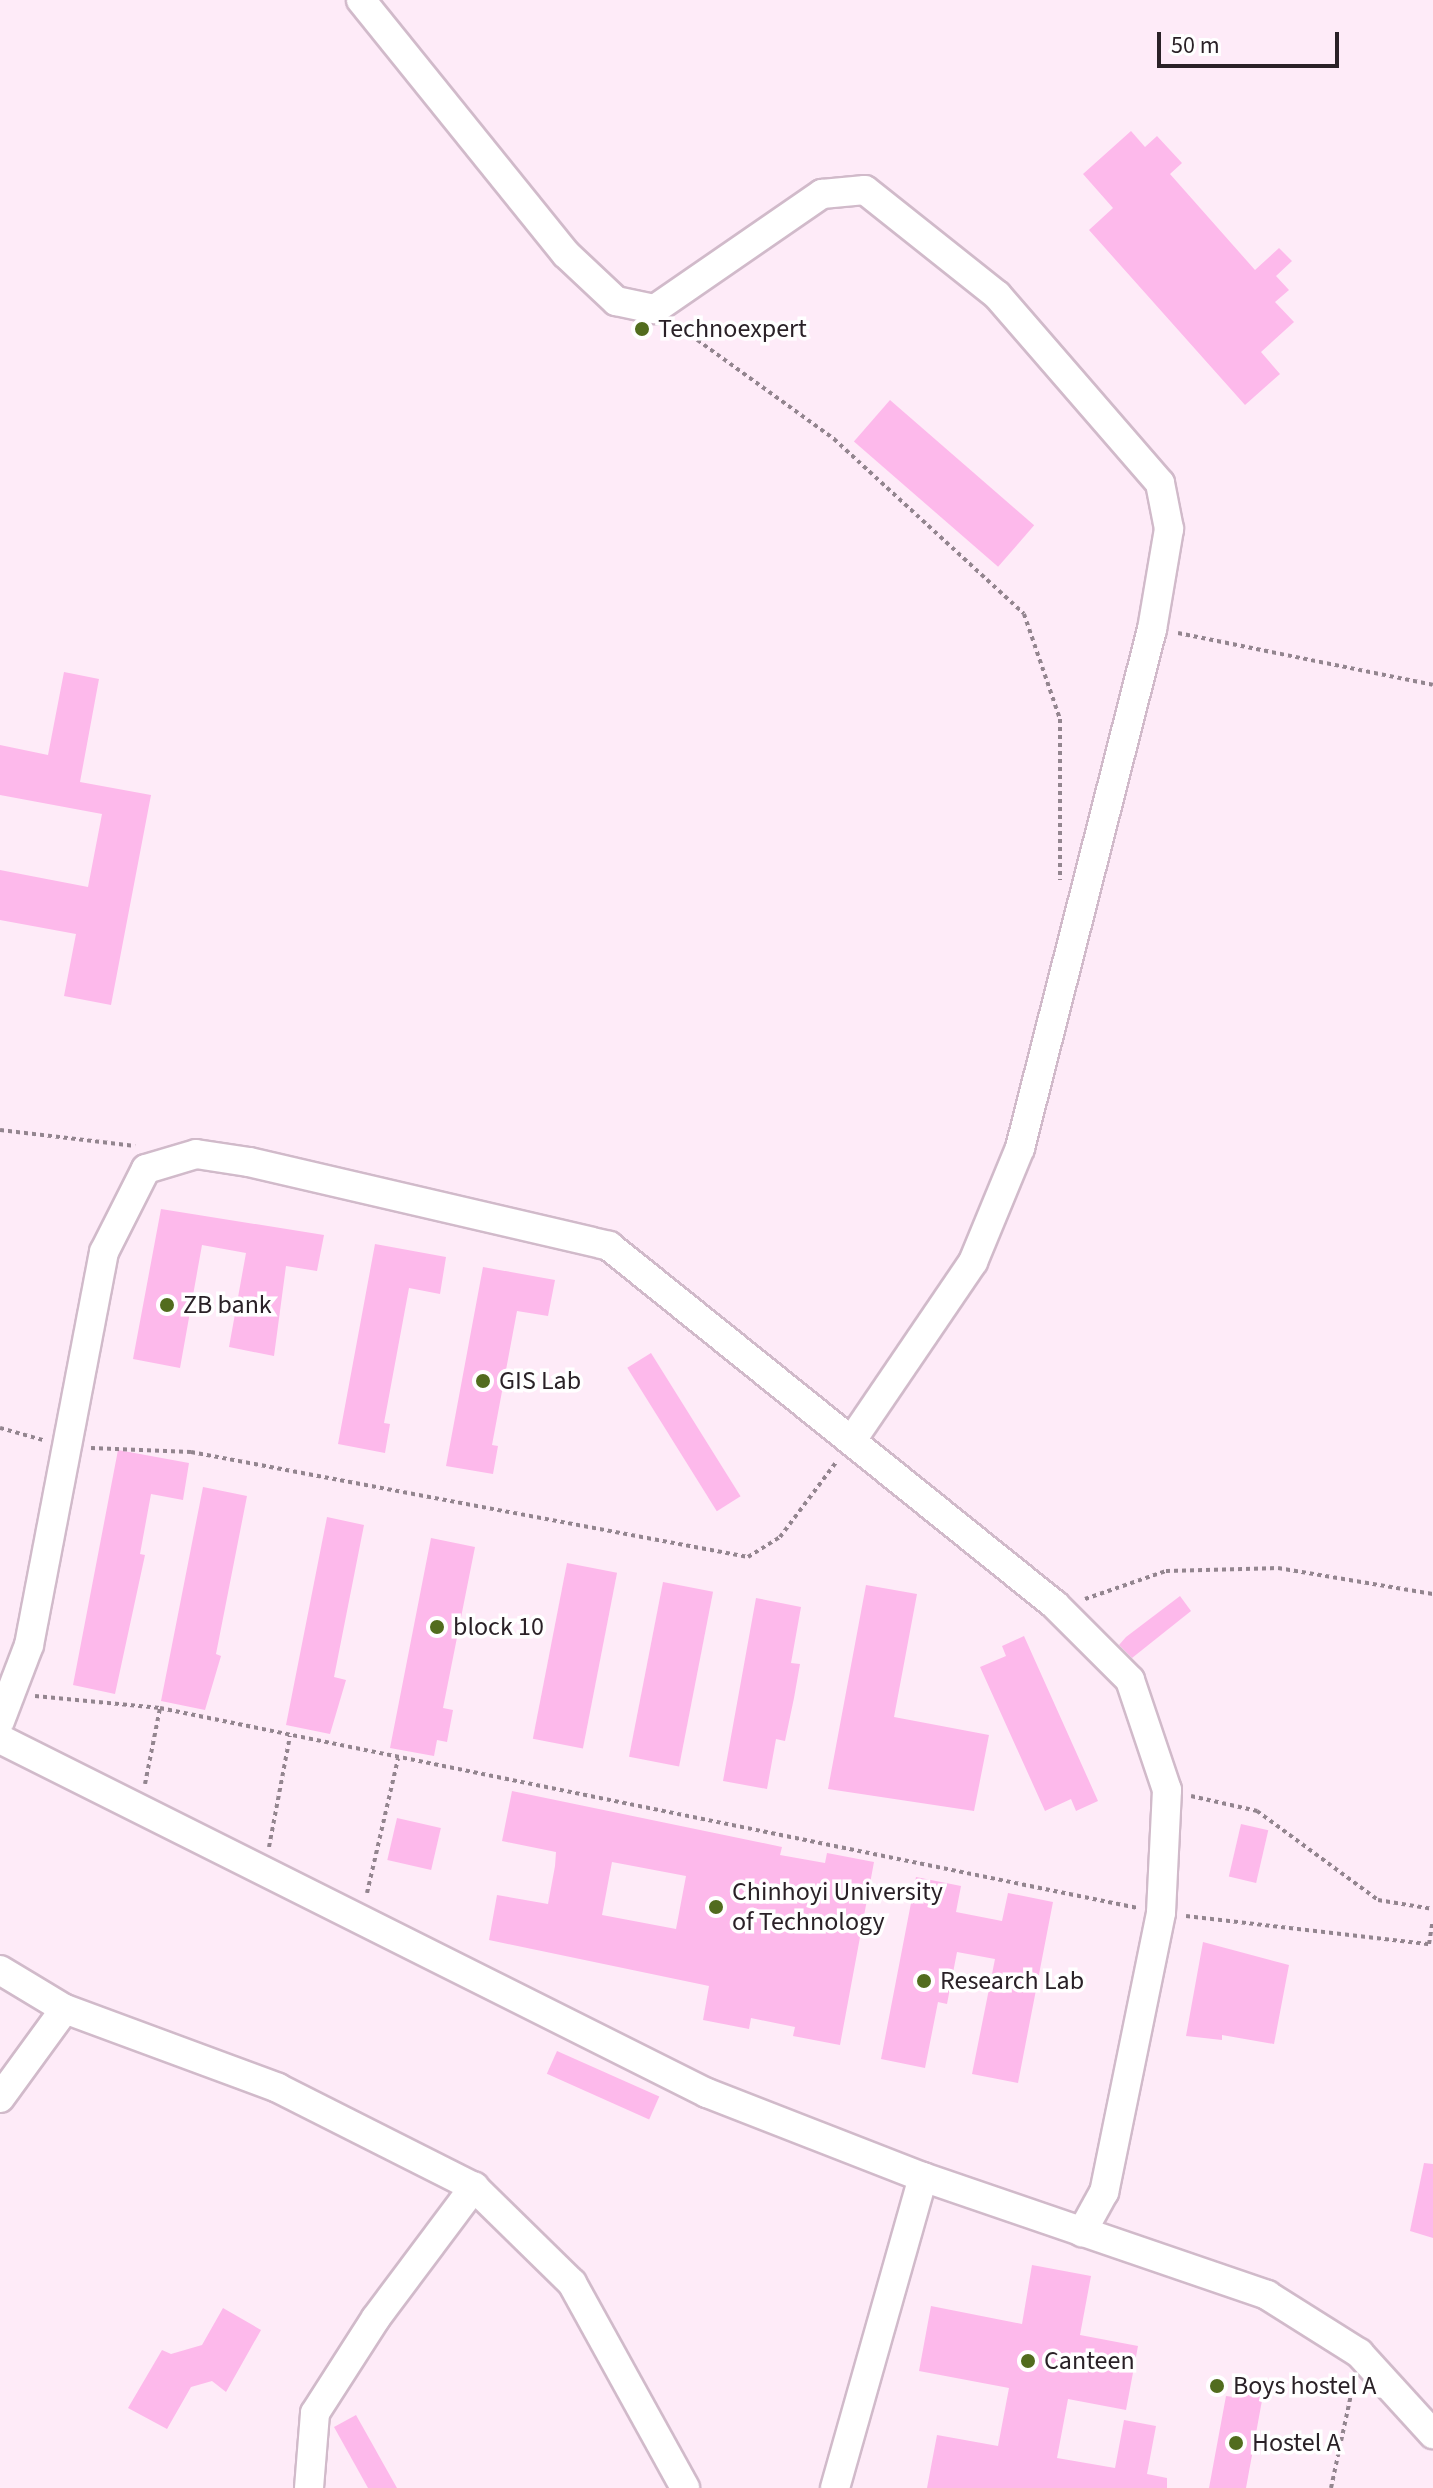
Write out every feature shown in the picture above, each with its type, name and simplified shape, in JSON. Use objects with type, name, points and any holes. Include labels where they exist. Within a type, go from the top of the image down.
[{"type":"lane","points":[[361,0],[566,254],[616,301],[655,309],[822,194],[865,190],[997,295],[1160,483],[1169,529],[1152,629],[1020,1148],[973,1262],[852,1440]]},
{"type":"lane","points":[[0,1721],[13,1694],[29,1645],[104,1252],[146,1169],[196,1154],[249,1162],[609,1246],[1055,1605],[1130,1680],[1167,1790],[1161,1913],[1104,2192],[1082,2232]]},
{"type":"lane","points":[[0,1739],[707,2093],[923,2177],[1267,2295],[1359,2353],[1433,2434]]},
{"type":"lane","points":[[0,1970],[65,2009],[278,2088],[474,2187],[572,2283],[685,2488]]},
{"type":"lane","points":[[0,2098],[65,2009]]},
{"type":"lane","points":[[835,2488],[923,2177]]},
{"type":"lane","points":[[309,2488],[315,2413],[376,2318],[474,2187]]},
{"type":"path","points":[[655,309],[834,439],[1024,614],[1060,719],[1060,882]]},
{"type":"path","points":[[1152,629],[1433,685]]},
{"type":"path","points":[[0,1130],[134,1143],[146,1169]]},
{"type":"path","points":[[0,1428],[68,1447],[191,1452],[748,1557],[780,1537],[852,1440]]},
{"type":"path","points":[[1055,1605],[1180,1570],[1278,1568],[1433,1594]]},
{"type":"path","points":[[13,1694],[160,1708],[1161,1913],[1429,1944],[1433,1920]]},
{"type":"path","points":[[140,1807],[160,1708]]},
{"type":"path","points":[[260,1867],[272,1840],[290,1736]]},
{"type":"path","points":[[358,1917],[371,1884],[398,1759]]},
{"type":"path","points":[[1167,1790],[1257,1811],[1378,1900],[1433,1909]]},
{"type":"path","points":[[1331,2488],[1359,2353]]},
{"type":"building","points":[[1131,131],[1145,147],[1157,136],[1182,163],[1170,174],[1255,270],[1279,248],[1292,261],[1276,276],[1289,290],[1275,302],[1294,322],[1261,352],[1280,374],[1245,405],[1089,230],[1113,208],[1083,174]]},
{"type":"building","points":[[890,400],[1034,525],[998,567],[854,442]]},
{"type":"building","points":[[64,672],[99,679],[80,782],[151,795],[111,1005],[64,996],[76,934],[0,920],[0,870],[88,887],[102,814],[0,795],[0,745],[48,755]]},
{"type":"building","points":[[161,1209],[324,1235],[317,1271],[286,1266],[274,1356],[229,1347],[246,1253],[202,1245],[180,1368],[133,1359]]},
{"type":"building","points":[[375,1244],[446,1257],[440,1294],[409,1288],[384,1423],[390,1424],[385,1453],[338,1444]]},
{"type":"building","name":"GIS Lab","points":[[483,1267],[555,1280],[548,1316],[517,1311],[492,1445],[498,1446],[493,1474],[446,1466]]},
{"type":"building","points":[[651,1353],[741,1496],[717,1511],[627,1368]]},
{"type":"building","points":[[118,1450],[189,1463],[183,1500],[151,1494],[140,1554],[145,1555],[115,1694],[73,1685]]},
{"type":"building","points":[[203,1487],[247,1496],[216,1654],[221,1656],[205,1710],[161,1701]]},
{"type":"building","points":[[327,1517],[364,1525],[334,1677],[346,1680],[330,1734],[286,1725]]},
{"type":"building","name":"block 10","points":[[431,1538],[475,1547],[443,1708],[453,1710],[447,1742],[437,1740],[434,1756],[390,1748]]},
{"type":"building","points":[[567,1563],[617,1573],[583,1748],[533,1739]]},
{"type":"building","points":[[663,1582],[713,1592],[679,1766],[629,1757]]},
{"type":"building","points":[[866,1585],[917,1594],[894,1717],[989,1735],[974,1811],[828,1789]]},
{"type":"building","points":[[1180,1596],[1191,1611],[1132,1658],[1119,1645]]},
{"type":"building","points":[[756,1598],[801,1607],[791,1663],[800,1664],[794,1698],[785,1741],[776,1739],[767,1789],[723,1781]]},
{"type":"building","points":[[1024,1636],[1098,1801],[1076,1811],[1071,1799],[1045,1811],[980,1667],[1006,1656],[1002,1646]]},
{"type":"building","points":[[512,1791],[782,1847],[780,1855],[825,1863],[827,1853],[874,1862],[840,2045],[793,2036],[795,2027],[751,2018],[749,2029],[703,2020],[709,1986],[489,1940],[497,1895],[548,1904],[555,1866],[556,1852],[502,1841]],"holes":[[[612,1862],[686,1876],[676,1929],[602,1915]]]},
{"type":"building","points":[[397,1818],[441,1828],[431,1870],[387,1860]]},
{"type":"building","points":[[1241,1824],[1268,1830],[1256,1883],[1229,1877]]},
{"type":"building","name":"Research Lab","points":[[916,1877],[961,1886],[956,1912],[1002,1921],[1008,1893],[1053,1902],[1018,2083],[972,2074],[995,1959],[957,1952],[947,2004],[938,2002],[925,2068],[881,2059]]},
{"type":"building","points":[[1203,1942],[1289,1965],[1274,2044],[1222,2035],[1222,2040],[1186,2036]]},
{"type":"building","points":[[557,2051],[659,2097],[649,2119],[547,2074]]},
{"type":"building","points":[[1424,2163],[1433,2164],[1433,2238],[1410,2231]]},
{"type":"building","name":"Canteen","points":[[1032,2265],[1091,2276],[1080,2335],[1138,2346],[1126,2410],[1068,2399],[1057,2458],[1115,2468],[1124,2420],[1156,2426],[1147,2474],[1167,2478],[1167,2488],[927,2488],[937,2435],[998,2446],[1009,2388],[919,2371],[931,2306],[1022,2324]]},
{"type":"building","points":[[223,2308],[261,2330],[226,2392],[212,2381],[191,2387],[167,2429],[128,2408],[162,2350],[171,2354],[202,2345]]},
{"type":"building","name":"Hostel A","points":[[1237,2379],[1265,2384],[1246,2488],[1209,2488],[1226,2396],[1234,2397]]},
{"type":"building","points":[[356,2415],[397,2488],[368,2488],[334,2427]]},
{"type":"place","name":"Technoexpert","points":[[642,329]]},
{"type":"place","name":"ZB bank","points":[[167,1305]]},
{"type":"place","name":"GIS Lab","points":[[483,1381]]},
{"type":"place","name":"block 10","points":[[437,1627]]},
{"type":"place","name":"Chinhoyi University of Technology","points":[[716,1907]]},
{"type":"place","name":"Research Lab","points":[[924,1981]]},
{"type":"place","name":"Canteen","points":[[1028,2361]]},
{"type":"place","name":"Boys hostel A","points":[[1217,2386]]},
{"type":"place","name":"Hostel A","points":[[1236,2443]]}]
